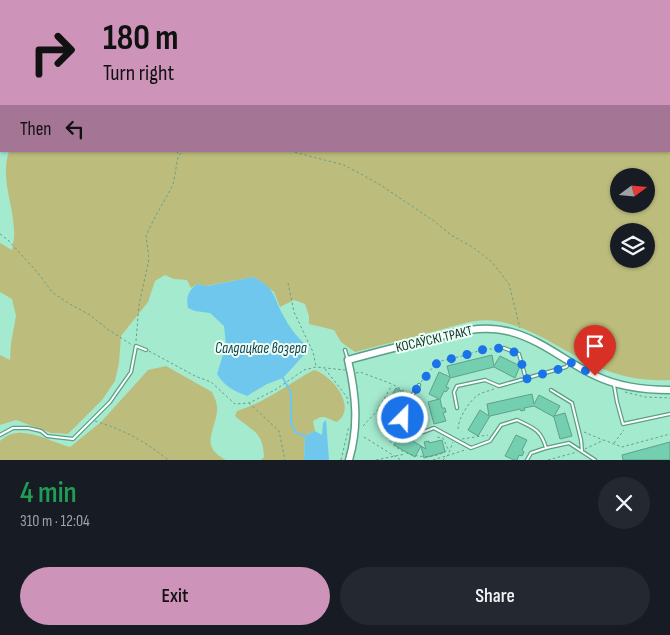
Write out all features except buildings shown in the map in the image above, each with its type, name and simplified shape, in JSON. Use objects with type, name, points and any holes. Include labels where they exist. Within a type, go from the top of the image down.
[{"type":"main road","name":"КОСАЎСКІ ТРАКТ","points":[[348,360],[455,332],[494,328],[512,332],[529,339],[595,376],[614,383],[654,390],[670,390]]},
{"type":"main road","points":[[348,360],[356,402],[356,419],[349,460]]},
{"type":"lane","points":[[0,434],[13,428],[28,428],[41,431],[47,436],[73,438],[110,402],[131,372],[136,346],[146,350]]},
{"type":"lane","points":[[504,348],[519,354],[526,379]]},
{"type":"lane","points":[[345,350],[348,360]]},
{"type":"lane","points":[[457,408],[454,392],[457,386],[485,380],[499,386],[566,367],[570,362]]},
{"type":"lane","points":[[614,383],[614,390],[623,424],[670,414]]},
{"type":"lane","points":[[419,385],[403,412],[403,418],[407,425],[417,431],[423,432],[434,428],[471,448],[490,441],[501,425],[517,420],[532,427],[543,436],[546,448]]},
{"type":"lane","points":[[551,390],[572,404],[582,451]]},
{"type":"lane","points":[[527,460],[531,453],[569,443],[595,460]]},
{"type":"path","points":[[0,234],[8,240],[52,292],[136,346],[139,305],[149,258],[146,236],[173,185],[177,152]]},
{"type":"path","points":[[178,157],[182,152]]},
{"type":"path","points":[[295,152],[324,158],[351,168],[379,184],[434,221],[451,235],[474,248],[492,262],[509,284],[520,327]]},
{"type":"path","points":[[288,283],[294,312],[313,352],[316,367]]},
{"type":"path","points":[[419,385],[438,362],[485,349],[504,348]]},
{"type":"path","points":[[146,350],[195,376],[211,382],[236,404],[249,403],[276,390],[304,370],[316,367],[346,370]]},
{"type":"path","points":[[324,368],[347,397],[349,410]]},
{"type":"path","points":[[360,372],[393,385],[413,396]]},
{"type":"path","points":[[363,426],[380,408],[393,385]]},
{"type":"path","points":[[458,429],[458,422],[473,400],[477,396],[494,389]]},
{"type":"path","points":[[249,403],[280,431],[285,460]]},
{"type":"path","points":[[380,408],[379,417],[385,437],[393,447],[405,454],[423,459],[445,453],[448,450],[443,438],[436,437]]},
{"type":"path","points":[[91,420],[120,429],[149,445],[168,460]]},
{"type":"path","points":[[341,460],[348,426]]},
{"type":"path","points":[[614,443],[624,430]]},
{"type":"path","points":[[579,432],[582,431],[622,447],[670,434]]},
{"type":"path","points":[[461,439],[488,435]]},
{"type":"path","points":[[364,437],[401,460]]},
{"type":"path","points":[[443,460],[448,455],[454,439]]},
{"type":"path","points":[[548,460],[582,451],[604,440]]},
{"type":"path","points":[[433,460],[471,448]]},
{"type":"path","points":[[376,460],[405,454]]},
{"type":"green space","points":[[9,152],[670,152],[670,380],[653,380],[619,375],[590,363],[524,329],[488,320],[466,323],[355,352],[341,342],[334,330],[309,324],[309,316],[305,304],[294,300],[280,307],[274,292],[253,277],[206,286],[197,284],[191,288],[187,280],[174,279],[165,275],[155,281],[148,302],[121,336],[119,363],[115,381],[102,400],[68,434],[51,433],[16,420],[0,425],[0,355],[10,360],[16,316],[12,299],[0,292],[0,243],[12,250],[14,235],[6,171]]},
{"type":"green space","points":[[166,366],[212,392],[217,409],[211,445],[218,455],[226,460],[0,460],[0,441],[16,433],[34,435],[70,447],[101,422],[148,370]]},
{"type":"green space","points":[[314,370],[328,378],[340,392],[345,408],[343,416],[337,422],[325,417],[313,421],[315,431],[305,436],[304,460],[261,460],[264,457],[262,442],[252,429],[235,416],[237,411],[267,398]]},
{"type":"water","name":"Салдацкае возера","points":[[253,277],[270,288],[283,315],[295,334],[304,343],[304,355],[283,378],[267,384],[247,396],[230,388],[217,374],[226,345],[224,326],[210,313],[188,308],[187,301],[188,294],[197,284],[207,286]]},
{"type":"water","points":[[326,420],[329,460],[304,460],[305,436],[315,431],[322,435],[323,423]]},
{"type":"waterway","points":[[283,378],[291,393],[291,423],[296,433],[305,436]]},
{"type":"route","points":[[403,418],[403,412],[419,385],[438,362],[485,349],[504,348],[519,354],[526,379],[566,367],[570,362],[595,376]]}]
